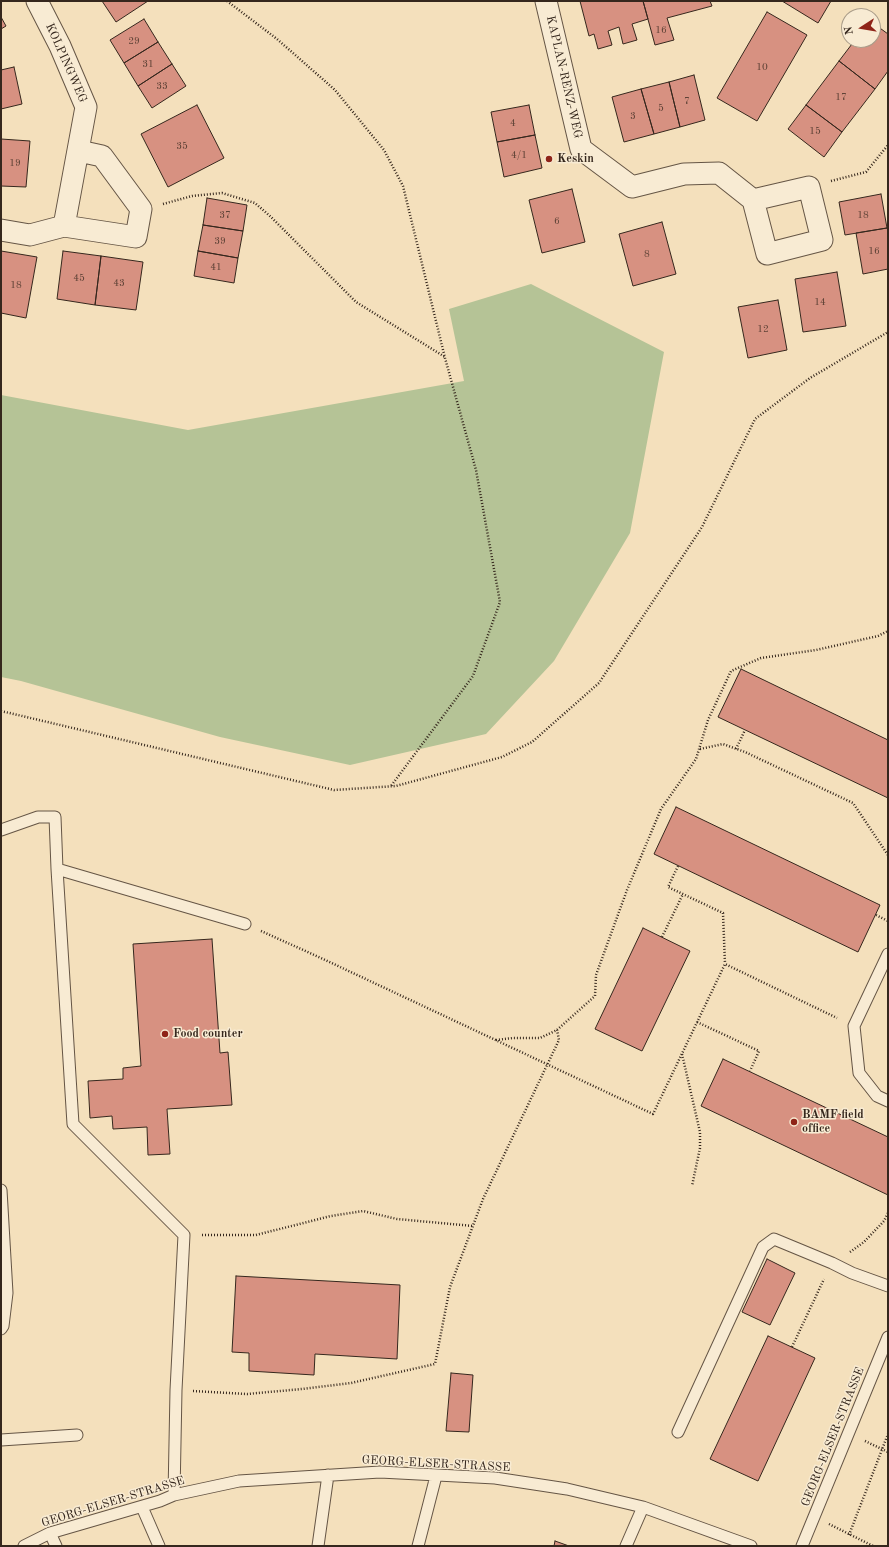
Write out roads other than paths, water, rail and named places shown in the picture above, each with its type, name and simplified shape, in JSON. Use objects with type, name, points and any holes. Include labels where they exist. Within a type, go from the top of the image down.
[{"type":"street","name":"KOLPINGWEG","points":[[37,1],[60,46],[86,107],[79,152],[64,226]]},
{"type":"street","name":"KAPLAN-RENZ-WEG","points":[[546,1],[581,149],[632,187],[684,174],[719,173],[753,200]]},
{"type":"street","points":[[1,230],[30,235],[64,226],[136,237],[141,209],[102,156],[79,152]]},
{"type":"street","points":[[809,187],[822,240],[766,254],[753,200],[809,187]]},
{"type":"lane","points":[[1,830],[38,817],[55,817],[57,869],[74,1124],[184,1236],[176,1390],[174,1495]]},
{"type":"lane","points":[[57,869],[245,924]]},
{"type":"lane","points":[[888,954],[854,1026],[859,1073],[877,1096],[888,1101]]},
{"type":"lane","points":[[1,1190],[7,1293],[3,1326],[1,1329]]},
{"type":"lane","points":[[678,1432],[763,1247],[774,1239],[852,1273],[888,1286]]},
{"type":"lane","name":"GEORG-ELSER-STRASSE","points":[[802,1546],[888,1337]]},
{"type":"lane","points":[[1,1440],[77,1435]]},
{"type":"lane","name":"GEORG-ELSER-STRASSE","points":[[24,1546],[50,1533],[142,1507],[174,1495],[239,1481],[380,1472],[495,1478],[567,1488],[642,1507],[751,1546]]},
{"type":"lane","points":[[318,1546],[328,1475]]},
{"type":"lane","points":[[418,1546],[436,1476]]},
{"type":"lane","points":[[142,1507],[159,1546]]},
{"type":"lane","points":[[626,1546],[642,1507]]},
{"type":"lane","points":[[50,1533],[56,1546]]},
{"type":"place","name":"Keskin","points":[[549,159]]},
{"type":"place","name":"Food counter","points":[[165,1034]]},
{"type":"place","name":"BAMF field office","points":[[794,1122]]}]
